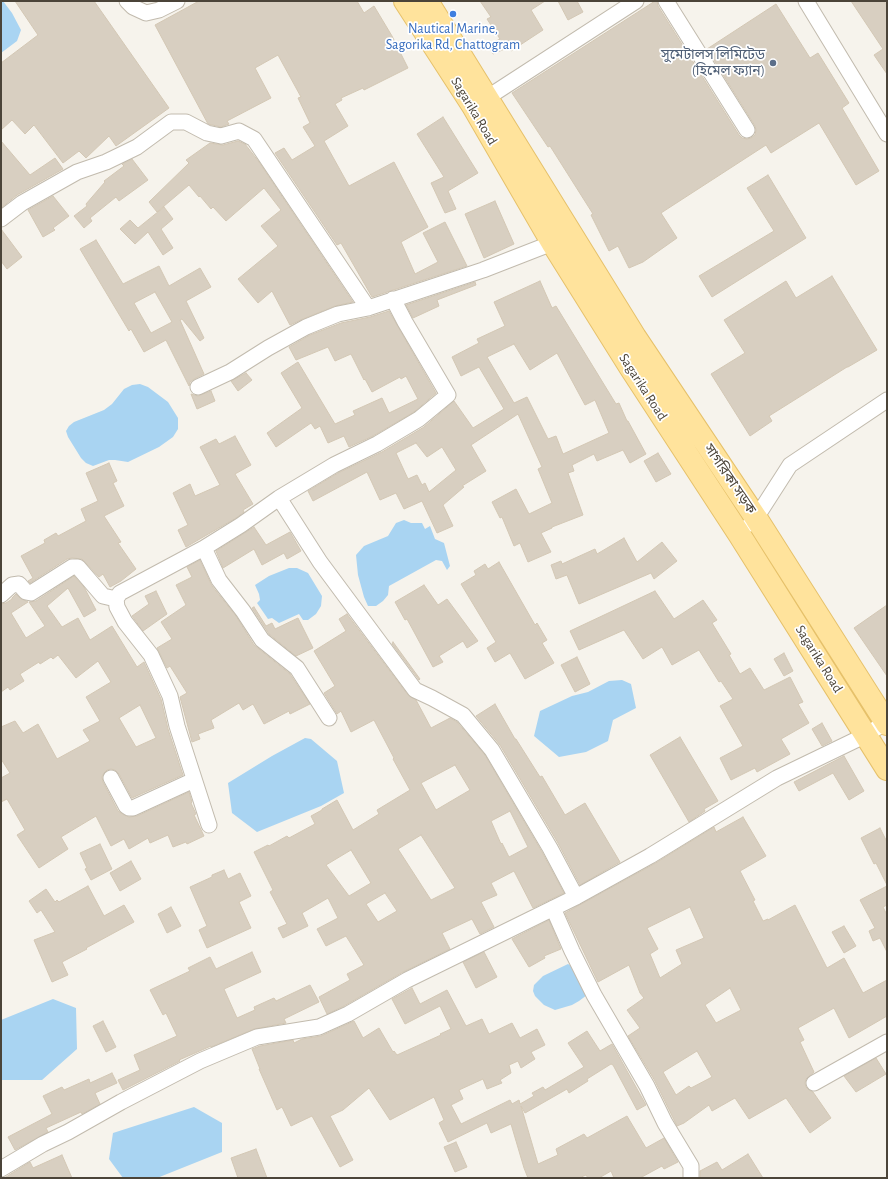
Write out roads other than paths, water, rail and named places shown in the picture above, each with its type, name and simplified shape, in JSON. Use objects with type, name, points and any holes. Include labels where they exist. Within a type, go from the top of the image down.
[{"type":"main road","name":"Sagarika Road","points":[[405,1],[480,102],[572,234]]},
{"type":"main road","name":"Sagarika Road","points":[[427,1],[553,244],[630,367],[739,534],[887,769]]},
{"type":"main road","name":"সাগরিকা সড়ক","points":[[572,234],[635,337],[756,518],[886,723]]},
{"type":"street","points":[[127,1],[133,7],[146,13],[159,10],[177,1]]},
{"type":"street","points":[[480,102],[636,1]]},
{"type":"street","points":[[666,1],[747,130]]},
{"type":"street","points":[[806,1],[887,134]]},
{"type":"street","points":[[1,219],[22,203],[77,172],[106,162],[137,147],[171,122],[186,122],[207,133],[221,136],[239,132],[254,139],[368,308]]},
{"type":"street","points":[[198,387],[230,372],[268,348],[306,327],[338,314],[368,308],[483,270],[553,244],[572,234]]},
{"type":"street","points":[[210,825],[177,726],[170,696],[151,655],[126,622],[118,607],[116,599],[120,593],[204,548],[241,525],[279,498],[334,465],[377,444],[419,419],[448,395],[405,322],[394,299]]},
{"type":"street","points":[[739,534],[756,518],[790,465],[887,400]]},
{"type":"street","points":[[279,498],[320,562],[415,690],[463,715],[492,750],[550,848],[576,897]]},
{"type":"street","points":[[204,548],[219,580],[243,610],[262,640],[297,668],[329,718]]},
{"type":"street","points":[[1,595],[12,585],[19,584],[26,592],[31,593],[72,567],[78,567],[103,596],[116,599]]},
{"type":"street","points":[[1,1169],[120,1102],[200,1061],[257,1037],[319,1027],[348,1014],[407,980],[576,897],[650,856],[777,778],[866,735],[886,723]]},
{"type":"street","points":[[111,778],[126,806],[129,808],[133,808],[194,780]]},
{"type":"street","points":[[553,908],[594,995],[647,1086],[665,1123],[691,1166],[690,1178]]},
{"type":"street","points":[[814,1083],[887,1042]]},
{"type":"water","points":[[1,1],[3,1],[12,13],[21,30],[17,41],[1,53]]},
{"type":"water","points":[[140,384],[148,387],[168,402],[178,418],[178,429],[173,437],[159,447],[128,462],[109,460],[93,466],[86,463],[81,458],[68,437],[66,431],[69,426],[74,422],[104,410],[112,404],[124,389],[132,385]]},
{"type":"water","points":[[404,520],[411,523],[422,523],[425,529],[430,526],[435,539],[444,543],[450,566],[447,570],[442,561],[436,560],[389,586],[388,595],[383,601],[376,606],[368,606],[358,575],[356,555],[364,546],[388,536],[396,523]]},
{"type":"water","points":[[289,568],[297,568],[308,573],[322,596],[321,606],[316,614],[308,620],[303,620],[299,614],[279,623],[272,618],[268,619],[257,603],[260,600],[255,585],[269,576]]},
{"type":"water","points":[[622,680],[631,684],[636,708],[613,720],[608,741],[586,752],[559,757],[534,736],[540,711],[572,696],[588,692],[609,681]]},
{"type":"water","points":[[305,738],[311,739],[337,761],[344,793],[321,806],[257,832],[232,813],[228,783]]},
{"type":"water","points":[[568,964],[573,967],[587,995],[572,1005],[555,1010],[544,1005],[535,996],[533,991],[534,985],[543,976]]},
{"type":"water","points":[[53,999],[76,1008],[77,1049],[42,1080],[1,1080],[1,1020]]},
{"type":"water","points":[[194,1107],[222,1123],[222,1152],[157,1178],[123,1178],[109,1159],[113,1133]]},
{"type":"place","name":"Nautical Marine, Sagorika Rd, Chattogram","points":[[453,14]]},
{"type":"place","name":"সুমেটালস লিমিটেড (হিমেল ফ্যান)","points":[[773,63]]}]
